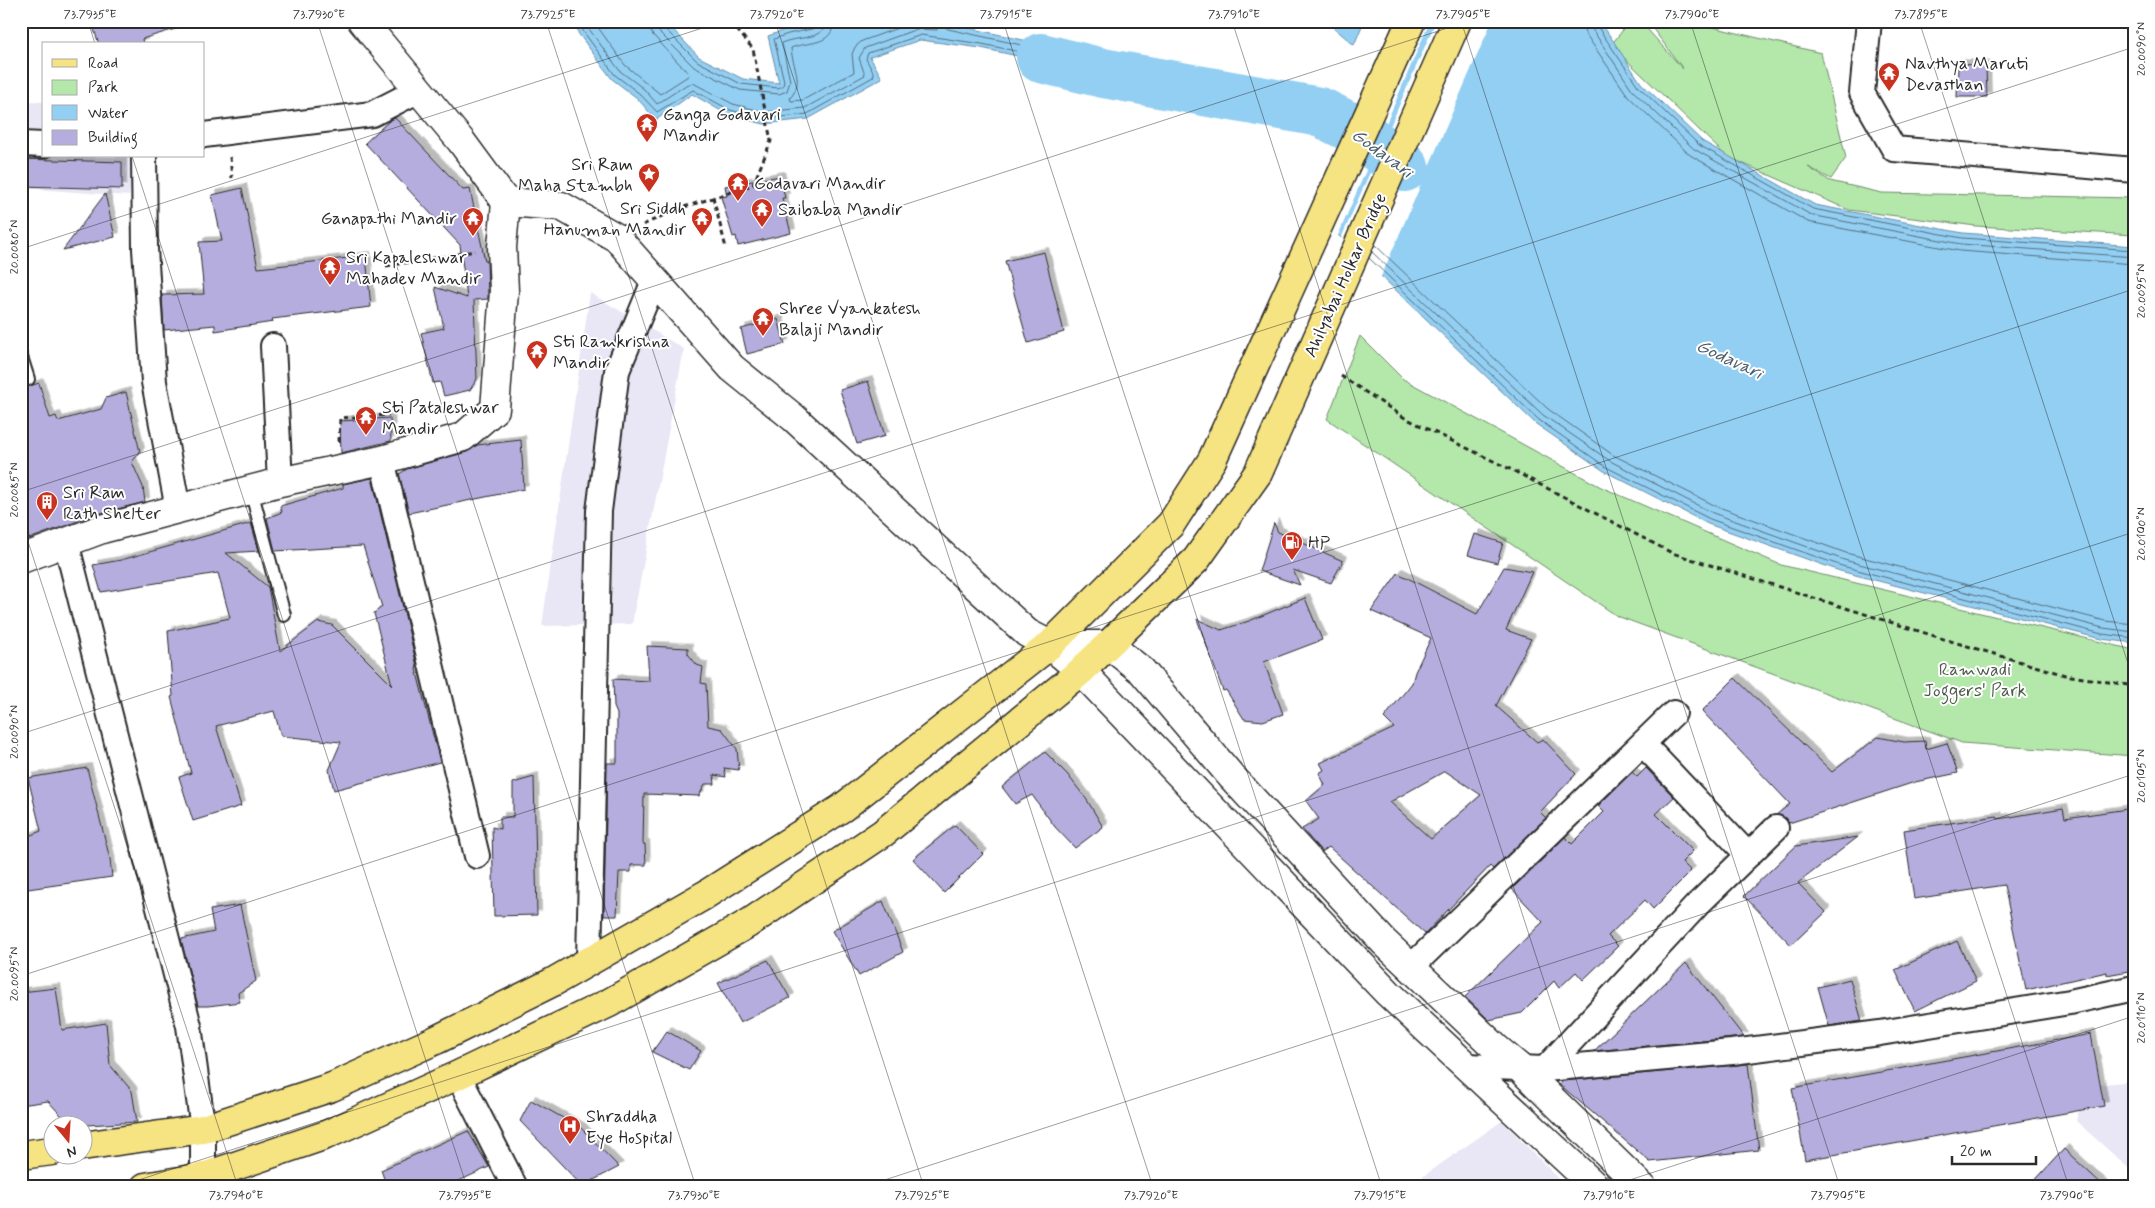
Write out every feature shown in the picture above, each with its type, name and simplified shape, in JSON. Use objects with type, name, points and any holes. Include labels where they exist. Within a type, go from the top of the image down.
[{"type":"main road","points":[[92,1145],[203,1130],[332,1087],[553,982],[705,895],[842,808],[1050,645],[1171,524],[1212,460],[1411,21]]},
{"type":"main road","name":"Ahilyabai Holkar Bridge","points":[[145,1187],[201,1182],[326,1135],[609,1003],[749,923],[883,833],[1081,671],[1196,560],[1258,473],[1457,21]]},
{"type":"main road","points":[[21,1155],[42,1152]]},
{"type":"street","points":[[21,559],[102,529],[280,482],[382,460],[463,437],[495,409],[504,291],[502,247],[506,202],[461,140],[362,21]]},
{"type":"street","points":[[1869,21],[1862,93],[1894,149],[2134,170]]},
{"type":"street","points":[[205,135],[372,114],[419,90]]},
{"type":"street","points":[[21,144],[42,145]]},
{"type":"street","points":[[144,158],[145,249],[154,382],[178,509]]},
{"type":"street","points":[[506,202],[561,206],[616,238],[732,368],[794,418],[1027,633],[1050,645],[1081,671],[1388,993],[1596,1187]]},
{"type":"street","points":[[589,961],[599,511],[617,371],[654,281]]},
{"type":"street","points":[[273,346],[280,482]]},
{"type":"street","points":[[382,460],[477,856]]},
{"type":"street","points":[[66,542],[189,1026],[203,1130],[201,1182]]},
{"type":"street","points":[[1050,645],[1109,645],[1142,671],[1231,776],[1384,942],[1410,968],[1533,1069],[1642,1187]]},
{"type":"street","points":[[1410,968],[1674,713]]},
{"type":"street","points":[[1643,744],[1748,854]]},
{"type":"street","points":[[1533,1069],[1776,828]]},
{"type":"street","points":[[1466,1066],[1533,1069],[1732,1052],[1880,1033],[2070,1002],[2134,988]]},
{"type":"street","points":[[458,1075],[515,1187]]},
{"type":"lane","points":[[21,357],[28,379]]},
{"type":"lane","points":[[251,490],[284,615]]},
{"type":"path","points":[[616,238],[675,210],[753,184],[771,140],[752,49],[730,21]]},
{"type":"path","points":[[713,198],[726,248]]},
{"type":"path","points":[[386,266],[502,247]]},
{"type":"path","points":[[1341,376],[1405,418],[1514,470],[1672,553],[1947,640],[2056,672],[2134,686]]},
{"type":"path","points":[[337,470],[340,418],[389,415]]},
{"type":"shaded area","points":[[21,101],[42,102],[42,158],[136,158],[129,196],[21,188]]},
{"type":"shaded area","points":[[590,293],[684,349],[632,624],[542,626]]},
{"type":"shaded area","points":[[2134,1081],[2134,1173],[2076,1121],[2085,1086]]},
{"type":"shaded area","points":[[1502,1121],[1567,1187],[1408,1187]]},
{"type":"green space","points":[[1630,21],[1640,21],[1683,69],[1647,21],[1687,21],[1821,53],[1846,158],[1831,179],[1808,167],[1830,181],[1882,193],[2134,198],[2134,235],[1976,226],[1849,210],[1726,156],[1611,45]]},
{"type":"green space","name":"Ramwadi Joggers' Park","points":[[1360,336],[1403,379],[1601,487],[1781,565],[2134,650],[2134,756],[1962,743],[1617,616],[1327,419]]},
{"type":"water","points":[[577,21],[665,21],[699,57],[743,79],[779,83],[768,36],[787,29],[828,21],[938,21],[1113,60],[1108,76],[981,48],[920,40],[870,57],[882,78],[808,119],[764,124],[728,115],[692,94],[656,120],[637,98],[612,79],[578,33]]},
{"type":"water","points":[[1326,21],[1364,21],[1354,45]]},
{"type":"water","points":[[1401,21],[1600,21],[1641,83],[1702,141],[1815,205],[1963,233],[2134,246],[2134,643],[2101,639],[1840,571],[1708,524],[1604,471],[1536,424],[1315,213]]},
{"type":"pier","points":[[1398,21],[1430,21],[1337,238],[1314,215]]},
{"type":"pier","points":[[1436,21],[1492,21],[1380,279],[1340,241]]},
{"type":"building","points":[[91,21],[181,21],[182,27],[142,39],[143,42],[98,42]]},
{"type":"building","points":[[1958,64],[1986,66],[1987,97],[1957,97]]},
{"type":"building","points":[[395,118],[463,190],[470,189],[485,261],[487,261],[488,299],[474,300],[477,379],[470,390],[444,396],[440,382],[433,383],[421,333],[444,328],[435,287],[467,298],[460,245],[365,143],[389,121]]},
{"type":"building","points":[[21,159],[122,162],[122,189],[21,186]]},
{"type":"building","points":[[780,176],[785,198],[782,198],[791,233],[738,246],[736,236],[733,237],[721,197],[727,196],[725,186]]},
{"type":"building","points":[[242,188],[258,268],[366,256],[371,307],[272,319],[273,322],[215,331],[215,325],[164,330],[162,295],[204,294],[199,242],[222,241],[212,195]]},
{"type":"building","points":[[105,194],[115,237],[63,250]]},
{"type":"building","points":[[1044,252],[1064,332],[1028,343],[1005,261]]},
{"type":"building","name":"Shree Vyankatesh Balaji Mandir","points":[[778,319],[785,344],[747,354],[741,329]]},
{"type":"building","points":[[868,381],[885,436],[857,444],[840,390]]},
{"type":"building","points":[[39,383],[50,418],[56,416],[58,421],[101,409],[106,398],[126,392],[140,452],[132,462],[143,487],[145,502],[97,514],[29,539],[21,512],[21,389]]},
{"type":"building","name":"Sti Pataleshwar Mandir","points":[[390,418],[391,441],[341,453],[340,421]]},
{"type":"building","points":[[521,440],[524,489],[409,513],[399,474],[407,469],[467,452],[477,445]]},
{"type":"building","points":[[372,478],[417,666],[416,669],[440,762],[334,790],[329,770],[341,742],[281,736],[274,711],[216,726],[241,806],[193,821],[179,777],[191,773],[171,697],[173,696],[168,631],[230,618],[218,573],[101,592],[93,565],[121,560],[251,523],[259,551],[226,553],[268,587],[280,651],[318,622],[332,625],[392,685],[374,613],[382,607],[363,546],[275,551],[267,518],[282,512],[280,506],[343,488],[343,484]]},
{"type":"building","points":[[1274,523],[1278,532],[1343,561],[1331,583],[1293,570],[1300,585],[1259,571]]},
{"type":"building","points":[[1475,534],[1503,543],[1497,563],[1468,555]]},
{"type":"building","points":[[1504,567],[1532,572],[1506,630],[1531,639],[1496,706],[1537,742],[1543,739],[1576,774],[1540,812],[1546,818],[1493,869],[1490,866],[1425,934],[1329,847],[1322,852],[1302,829],[1319,819],[1306,801],[1325,785],[1319,773],[1324,770],[1320,763],[1394,728],[1384,718],[1412,683],[1415,672],[1431,638],[1371,611],[1398,573],[1477,614]],"holes":[[[1445,771],[1481,795],[1431,839],[1390,802]]]},
{"type":"building","points":[[1305,598],[1322,640],[1264,662],[1283,714],[1263,721],[1244,719],[1226,690],[1223,691],[1197,619],[1221,630],[1249,621]]},
{"type":"building","points":[[647,646],[688,648],[688,654],[697,665],[703,667],[701,683],[706,684],[708,726],[722,729],[737,749],[739,770],[724,768],[726,777],[714,775],[715,784],[705,784],[699,796],[644,794],[643,844],[645,844],[646,865],[631,865],[631,872],[619,872],[617,916],[604,916],[607,763],[617,763],[617,714],[614,707],[613,679],[649,681]]},
{"type":"building","points":[[1735,678],[1832,772],[1878,737],[1904,742],[1925,741],[1926,749],[1947,743],[1958,773],[1915,782],[1789,823],[1785,818],[1776,815],[1790,804],[1702,711]]},
{"type":"building","points":[[1045,752],[1067,774],[1087,800],[1103,827],[1075,848],[1055,827],[1032,795],[1015,804],[1002,787]]},
{"type":"building","points":[[87,768],[110,859],[112,877],[21,890],[21,839],[41,831],[28,778]]},
{"type":"building","points":[[1646,768],[1674,797],[1656,814],[1693,851],[1682,862],[1691,871],[1653,909],[1645,900],[1608,936],[1618,946],[1583,980],[1576,972],[1559,988],[1554,981],[1522,1013],[1489,1020],[1465,997],[1543,922],[1512,889],[1565,837],[1572,844],[1604,812],[1598,806],[1632,772],[1637,777]]},
{"type":"building","points":[[534,777],[537,915],[494,916],[492,827],[500,829],[500,817],[513,817],[513,783]]},
{"type":"building","points":[[2063,808],[2065,818],[2134,808],[2134,970],[2107,975],[2107,972],[2026,990],[2004,885],[1914,899],[1904,830],[1997,816],[1998,819]]},
{"type":"building","points":[[955,825],[983,854],[944,893],[913,859]]},
{"type":"building","points":[[1858,837],[1798,883],[1826,912],[1791,945],[1744,896],[1796,846]]},
{"type":"building","points":[[883,901],[903,952],[859,976],[832,931]]},
{"type":"building","points":[[240,905],[256,981],[238,993],[240,1002],[198,1006],[181,939],[214,932],[210,910]]},
{"type":"building","points":[[1957,941],[1976,981],[1915,1011],[1895,970]]},
{"type":"building","points":[[768,960],[790,998],[740,1023],[718,983]]},
{"type":"building","points":[[1686,963],[1744,1037],[1594,1051]]},
{"type":"building","points":[[1850,979],[1862,1021],[1829,1026],[1818,987]]},
{"type":"building","points":[[56,988],[62,1030],[106,1023],[110,1065],[132,1091],[137,1122],[92,1125],[92,1116],[62,1116],[48,1101],[21,1105],[21,992]]},
{"type":"building","points":[[667,1031],[701,1051],[689,1070],[652,1052]]},
{"type":"building","points":[[2091,1034],[2104,1106],[1805,1160],[1792,1088]]},
{"type":"building","points":[[1748,1064],[1759,1150],[1650,1162],[1559,1084],[1562,1081]]},
{"type":"building","points":[[531,1100],[581,1128],[619,1167],[582,1186],[520,1121]]},
{"type":"building","points":[[468,1131],[489,1167],[446,1187],[387,1187],[381,1170]]},
{"type":"building","points":[[2064,1149],[2105,1187],[2029,1187]]},
{"type":"waterway","name":"Godavari","points":[[1041,58],[1103,73],[1320,112],[1354,129],[1404,167]]},
{"type":"place","name":"Navthya Maruti Devasthan","points":[[1889,92]]},
{"type":"place","name":"Ganga Godavari Mandir","points":[[647,143]]},
{"type":"place","name":"Sri Ram Maha Stambh","points":[[649,193]]},
{"type":"place","name":"Godavari Mandir","points":[[738,202]]},
{"type":"place","name":"Saibaba Mandir","points":[[762,228]]},
{"type":"place","name":"Ganapathi Mandir","points":[[473,237]]},
{"type":"place","name":"Sri Siddh Hanuman Mandir","points":[[702,237]]},
{"type":"place","name":"Sri Kapaleshwar Mahadev Mandir","points":[[330,286]]},
{"type":"place","name":"Shree Vyankatesh Balaji Mandir","points":[[763,337]]},
{"type":"place","name":"Sti Ramkrishna Mandir","points":[[537,370]]},
{"type":"place","name":"Sti Pataleshwar Mandir","points":[[366,436]]},
{"type":"place","name":"Sri Ram Rath Shelter","points":[[47,521]]},
{"type":"place","name":"HP","points":[[1292,561]]},
{"type":"place","name":"Shraddha Eye Hospital","points":[[570,1145]]}]
